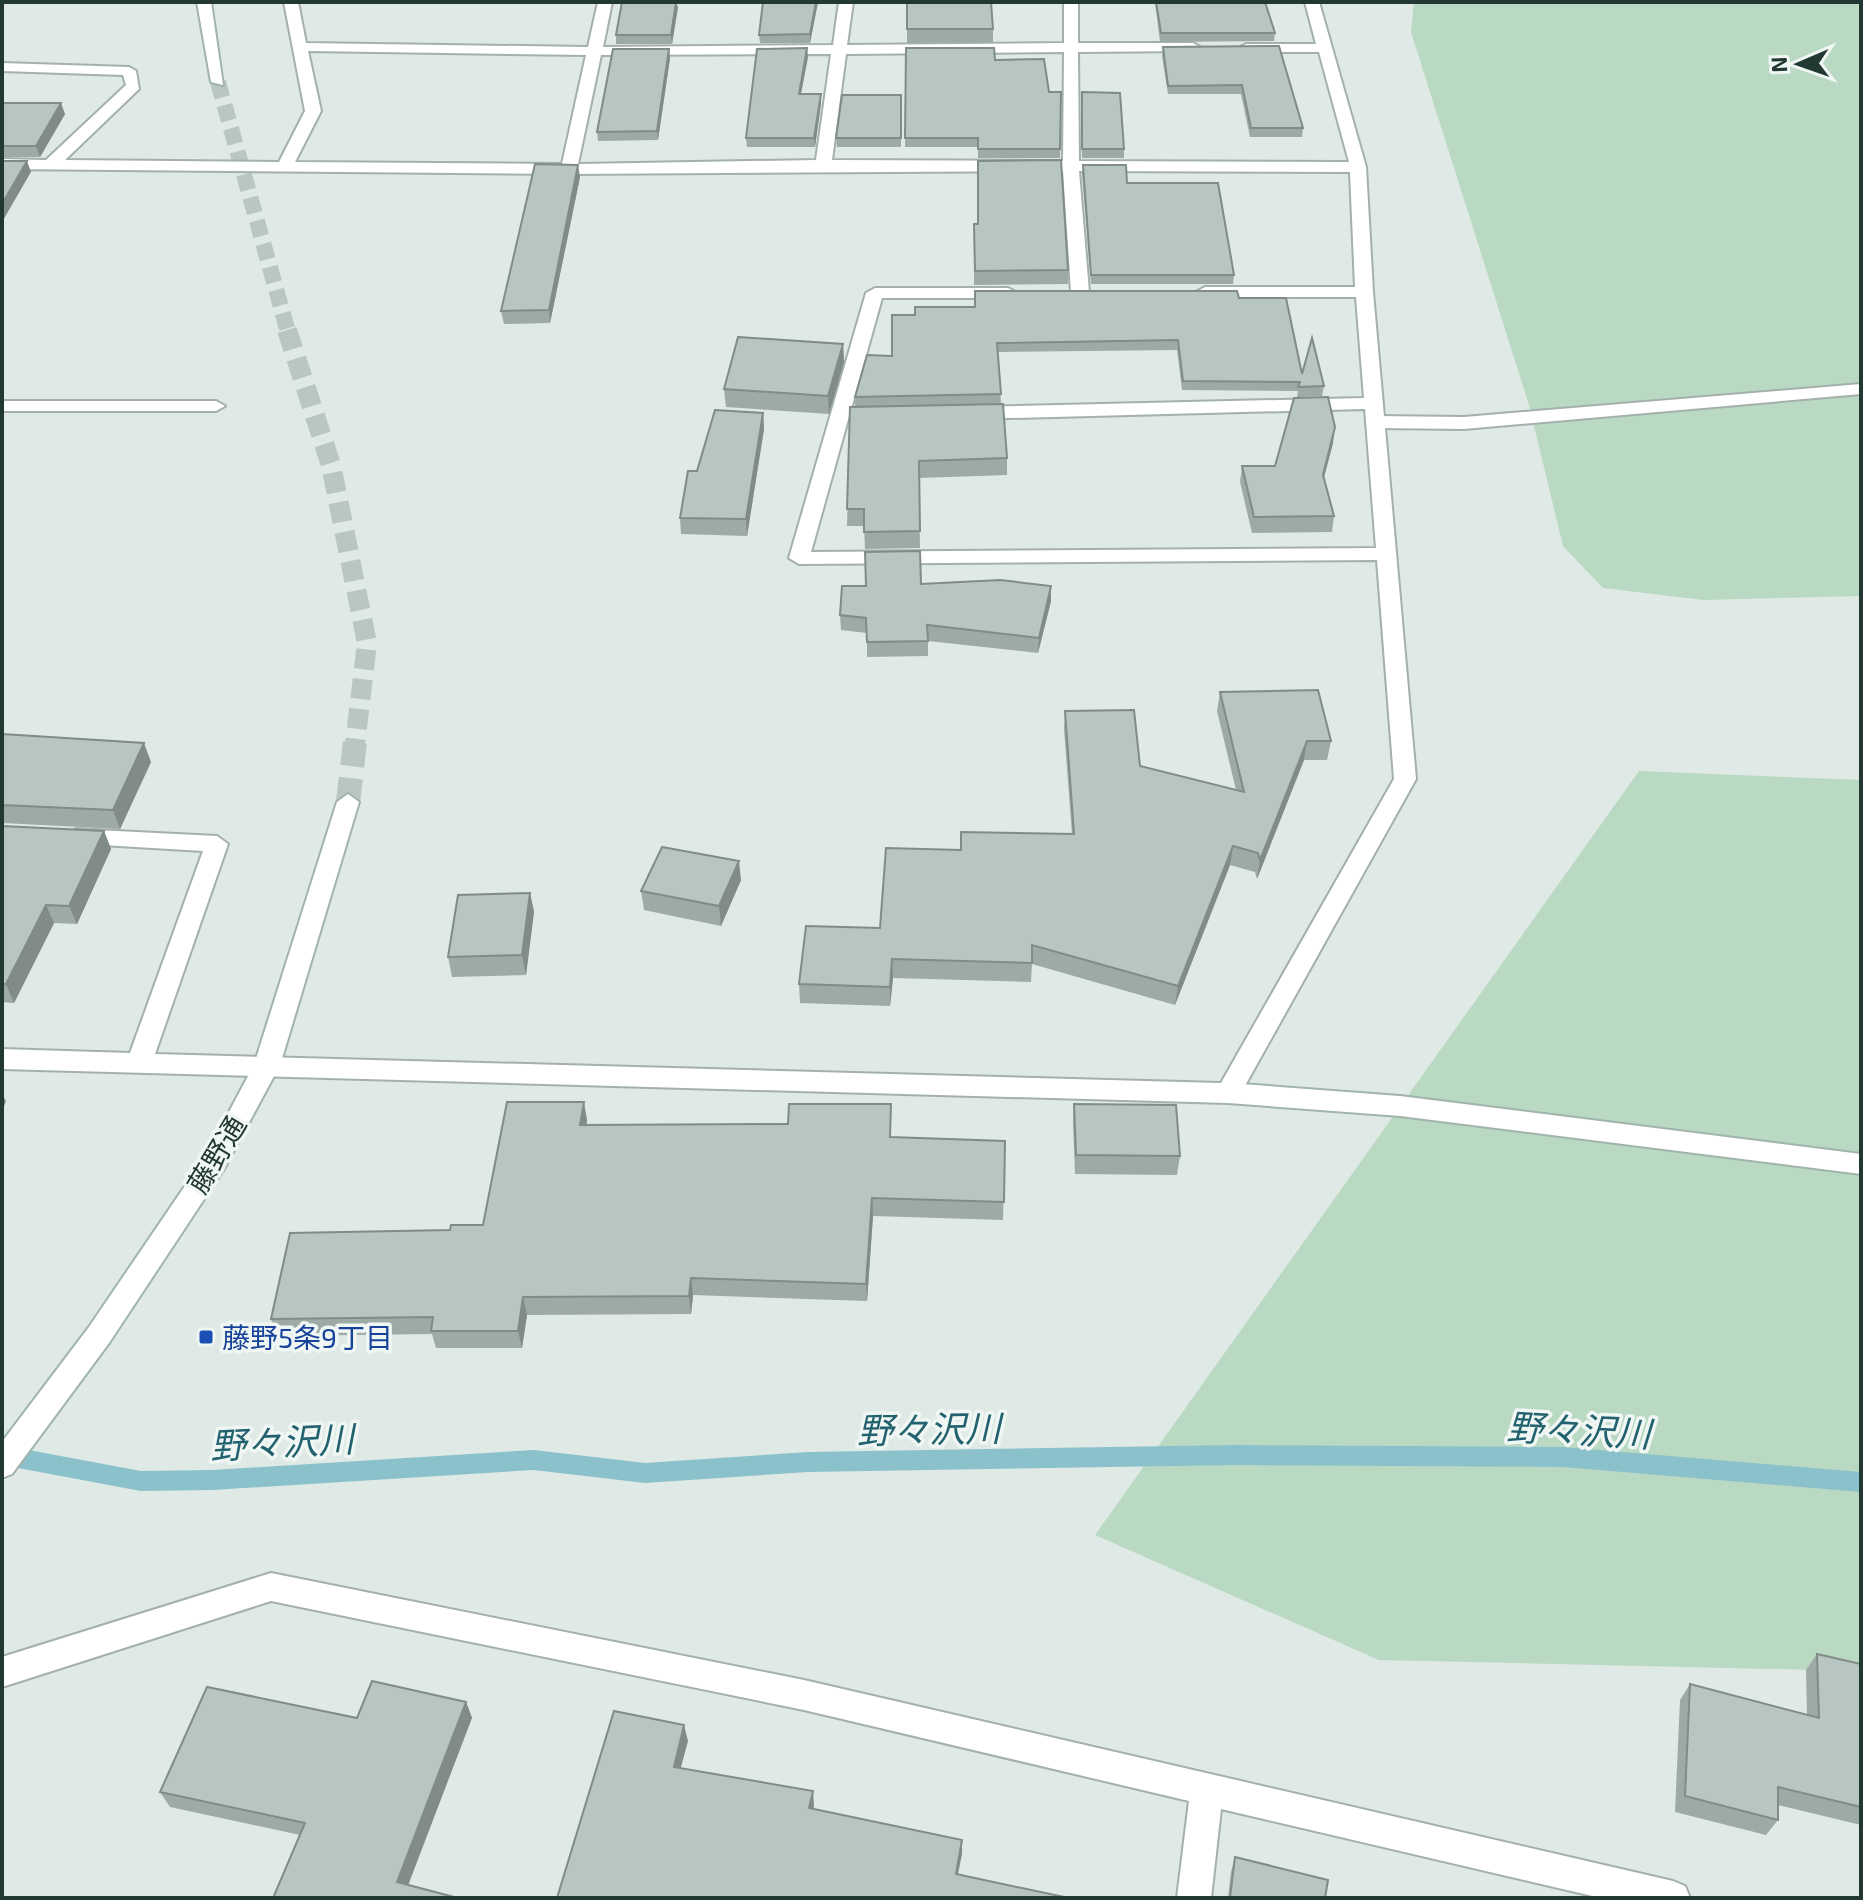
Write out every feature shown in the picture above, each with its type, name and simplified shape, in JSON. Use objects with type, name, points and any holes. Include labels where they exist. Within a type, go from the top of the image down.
[{"type":"street","points":[[204,2],[218,82]]},
{"type":"street","points":[[285,166],[313,111],[291,2]]},
{"type":"street","points":[[569,169],[605,2]]},
{"type":"street","points":[[823,165],[837,48],[846,2]]},
{"type":"street","points":[[1071,2],[1071,167],[1080,292]]},
{"type":"street","points":[[1228,1093],[1405,779],[1384,554],[1358,167],[1312,2]]},
{"type":"street","points":[[300,47],[592,51],[1071,46],[1327,48]]},
{"type":"street","points":[[2,67],[129,71],[134,86],[51,164]]},
{"type":"street","points":[[2,164],[569,169],[823,165],[1358,167]]},
{"type":"street","points":[[1191,292],[1364,292]]},
{"type":"street","points":[[1033,293],[875,293],[848,416],[799,558],[1384,554]]},
{"type":"street","points":[[950,413],[1374,412],[1464,423],[1861,389]]},
{"type":"street","points":[[2,406],[216,406]]},
{"type":"street","name":"藤野通","points":[[2,1465],[99,1335],[215,1162],[267,1065],[348,802]]},
{"type":"street","points":[[48,835],[217,844],[139,1062]]},
{"type":"street","points":[[2,1059],[1228,1093],[1400,1106],[1861,1164]]},
{"type":"street","points":[[2,1672],[271,1587],[804,1695],[1673,1898]]},
{"type":"street","points":[[1194,1898],[1207,1789]]},
{"type":"green space","points":[[1414,2],[1861,2],[1861,596],[1703,600],[1603,588],[1563,546],[1529,405],[1411,32]]},
{"type":"green space","points":[[1639,771],[1861,780],[1861,1671],[1379,1660],[1095,1535]]},
{"type":"building","points":[[622,2],[676,2],[671,35],[616,35]]},
{"type":"building","points":[[763,2],[816,2],[810,34],[759,35]]},
{"type":"building","points":[[907,2],[991,2],[993,29],[907,29]]},
{"type":"building","points":[[1156,2],[1265,2],[1275,33],[1161,33]]},
{"type":"building","points":[[1279,46],[1303,128],[1251,128],[1242,85],[1168,86],[1163,47]]},
{"type":"building","points":[[807,48],[799,94],[821,94],[814,138],[746,138],[757,49]]},
{"type":"building","points":[[906,48],[994,48],[995,60],[1044,59],[1049,92],[1061,92],[1060,149],[978,149],[978,138],[905,138]]},
{"type":"building","points":[[613,49],[669,49],[657,131],[597,132]]},
{"type":"building","points":[[1082,92],[1120,93],[1124,149],[1082,149]]},
{"type":"building","points":[[842,95],[901,95],[901,138],[836,138]]},
{"type":"building","points":[[2,103],[61,103],[36,146],[2,146]]},
{"type":"building","points":[[1061,160],[1068,270],[975,271],[978,161]]},
{"type":"building","points":[[2,161],[27,161],[2,204]]},
{"type":"building","points":[[535,164],[578,165],[549,310],[501,311]]},
{"type":"building","points":[[1083,165],[1126,165],[1127,183],[1218,183],[1234,275],[1091,275]]},
{"type":"building","points":[[975,291],[1237,291],[1239,298],[1286,298],[1302,374],[1312,338],[1324,386],[1298,387],[1300,382],[1183,381],[1178,340],[997,343],[1001,394],[855,397],[867,355],[892,356],[892,315],[915,315],[915,307],[975,307]]},
{"type":"building","points":[[738,337],[843,344],[828,396],[724,389]]},
{"type":"building","points":[[1328,397],[1335,427],[1323,475],[1334,516],[1254,517],[1242,466],[1275,466],[1294,398]]},
{"type":"building","points":[[1003,404],[1007,458],[919,461],[920,531],[864,532],[864,509],[847,509],[850,407]]},
{"type":"building","points":[[715,410],[763,413],[746,519],[680,518],[688,471],[697,471]]},
{"type":"building","points":[[920,551],[921,584],[1000,580],[1051,586],[1039,638],[927,625],[928,641],[867,642],[866,618],[840,615],[842,586],[866,586],[865,552]]},
{"type":"building","points":[[1318,690],[1331,741],[1307,741],[1260,860],[1258,853],[1233,846],[1178,986],[1032,945],[1032,963],[892,959],[890,987],[799,984],[806,926],[880,928],[886,848],[961,850],[961,832],[1074,834],[1065,711],[1134,710],[1140,766],[1244,792],[1220,692]]},
{"type":"building","points":[[2,734],[144,743],[113,810],[2,805]]},
{"type":"building","points":[[2,826],[104,831],[69,906],[46,905],[6,984],[2,984]]},
{"type":"building","points":[[662,847],[739,861],[719,906],[641,891]]},
{"type":"building","points":[[530,893],[522,955],[448,957],[458,895]]},
{"type":"building","points":[[507,1102],[584,1102],[580,1125],[788,1124],[789,1104],[891,1104],[890,1137],[1005,1141],[1004,1202],[872,1198],[866,1284],[691,1278],[689,1296],[523,1297],[518,1331],[431,1331],[433,1317],[271,1319],[290,1233],[450,1230],[451,1225],[483,1225]]},
{"type":"building","points":[[1074,1104],[1176,1105],[1180,1156],[1076,1155]]},
{"type":"building","points":[[1817,1654],[1861,1664],[1861,1807],[1778,1787],[1778,1820],[1685,1796],[1690,1684],[1819,1718]]},
{"type":"building","points":[[372,1681],[466,1702],[397,1882],[458,1898],[273,1898],[305,1823],[160,1792],[207,1687],[357,1718]]},
{"type":"building","points":[[614,1711],[684,1725],[674,1767],[813,1791],[809,1808],[962,1840],[956,1874],[1069,1898],[557,1898]]},
{"type":"building","points":[[1235,1857],[1328,1880],[1325,1898],[1230,1898]]},
{"type":"waterway","name":"野々沢川","points":[[2,1455],[141,1481],[212,1480],[534,1460],[645,1473],[808,1462],[1236,1455],[1563,1457],[1861,1482]]},
{"type":"tunnel","points":[[218,82],[288,332]]},
{"type":"tunnel","points":[[287,330],[331,465],[367,643],[355,744]]},
{"type":"tunnel","points":[[348,802],[355,742]]},
{"type":"place","name":"藤野5条9丁目","points":[[206,1337]]}]
